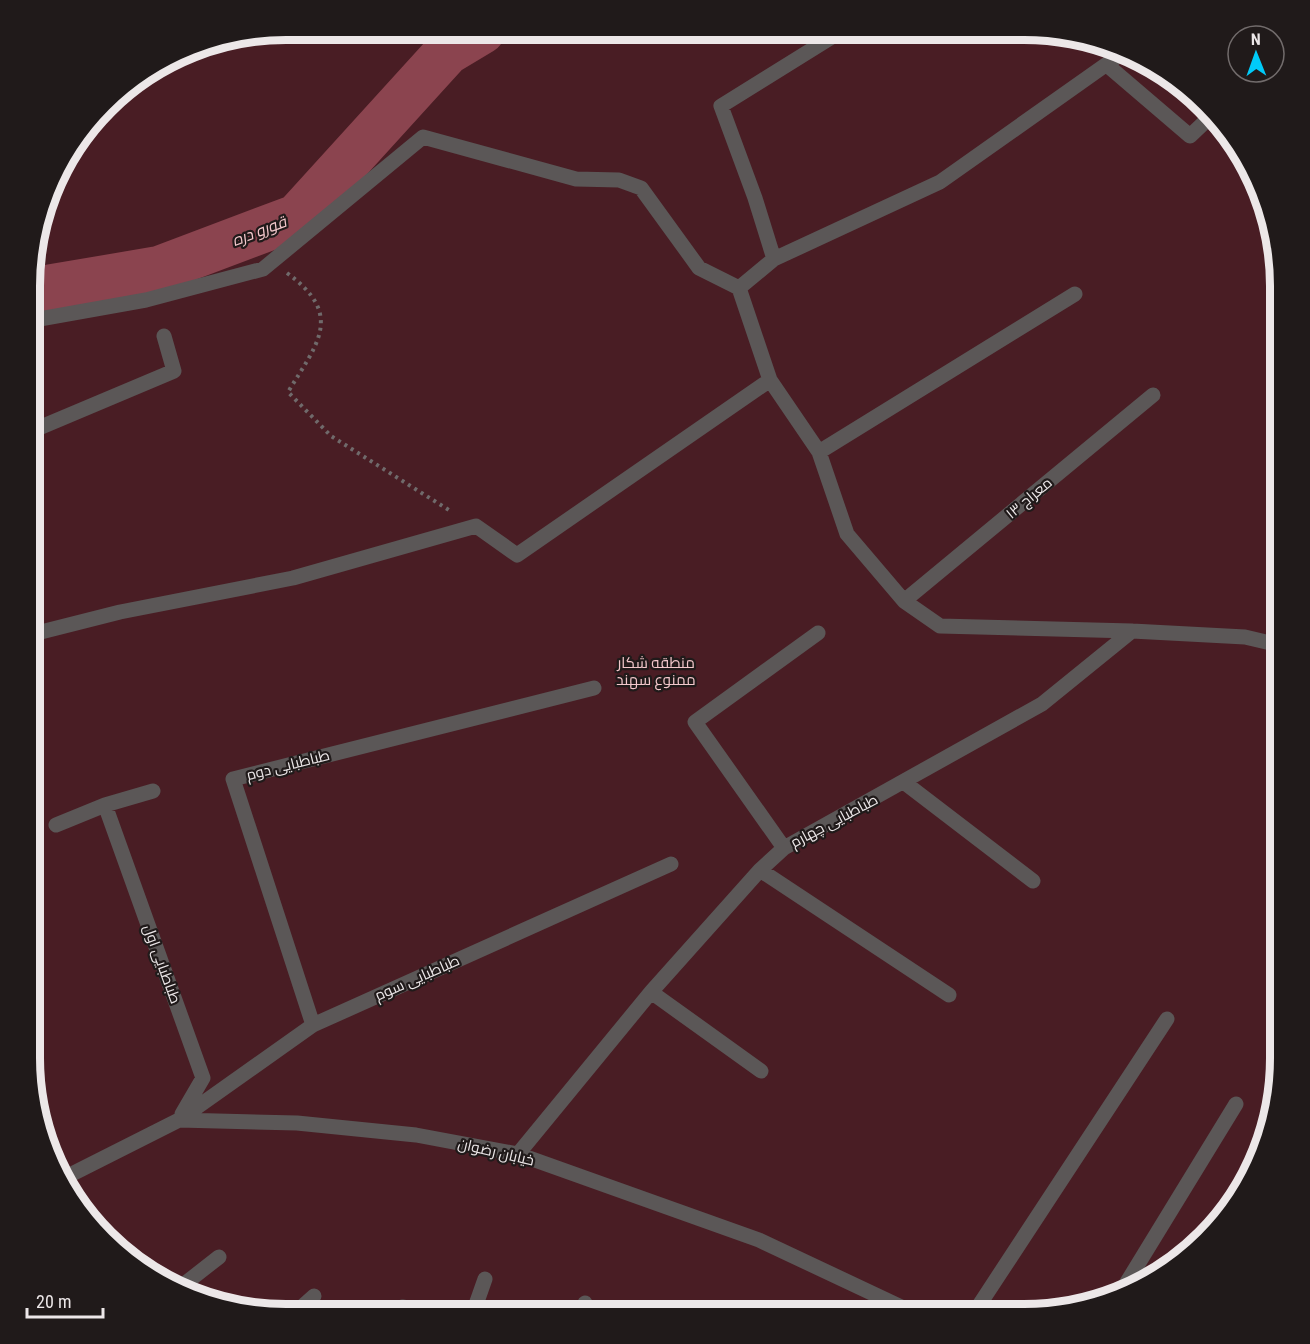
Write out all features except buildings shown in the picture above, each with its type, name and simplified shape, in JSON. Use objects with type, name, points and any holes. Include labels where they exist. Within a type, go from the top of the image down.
[{"type":"street","points":[[774,259],[755,198],[721,106],[827,40]]},
{"type":"street","points":[[739,288],[774,259],[940,182],[1116,58]]},
{"type":"street","points":[[1107,65],[1190,136],[1206,121]]},
{"type":"street","points":[[40,319],[146,300],[263,269],[423,137],[576,179],[619,180],[641,188],[699,268],[739,288],[770,381],[819,452],[847,534],[904,601],[940,626],[1132,631],[1245,637],[1270,643]]},
{"type":"street","points":[[819,452],[1075,294]]},
{"type":"street","points":[[40,427],[174,371],[164,336]]},
{"type":"street","points":[[40,632],[120,612],[293,578],[476,526],[517,555],[770,381]]},
{"type":"street","name":"معراج ۱۳","points":[[904,601],[1153,395]]},
{"type":"street","name":"طباطبایی چهارم","points":[[518,1155],[651,992],[760,870],[784,848],[1042,704],[1132,631]]},
{"type":"street","points":[[784,848],[695,722],[818,633]]},
{"type":"street","name":"طباطبایی دوم","points":[[313,1025],[233,779],[594,688]]},
{"type":"street","points":[[904,783],[1032,881]]},
{"type":"street","points":[[56,825],[105,805],[153,791]]},
{"type":"street","name":"طباطبایی اول","points":[[105,805],[203,1078],[179,1120]]},
{"type":"street","name":"طباطبایی سوم","points":[[179,1120],[313,1025],[671,864]]},
{"type":"street","points":[[760,870],[949,995]]},
{"type":"street","points":[[651,992],[761,1071]]},
{"type":"street","points":[[980,1304],[1167,1019]]},
{"type":"street","points":[[1128,1280],[1236,1104]]},
{"type":"street","name":"خیابان رضوان","points":[[70,1175],[179,1120],[297,1124],[416,1135],[518,1155],[759,1240],[895,1304]]},
{"type":"street","points":[[187,1282],[219,1257]]},
{"type":"street","points":[[476,1304],[485,1279]]},
{"type":"street","points":[[305,1304],[314,1296]]},
{"type":"path","points":[[263,269],[284,270],[305,286],[320,308],[321,334],[288,392],[332,436],[476,526]]},
{"type":"green space","name":"منطقه شکار ممنوع سهند","points":[[270,41],[1040,41],[1087,49],[1118,59],[1147,73],[1186,101],[1219,137],[1237,163],[1251,192],[1265,238],[1270,286],[1270,1058],[1265,1106],[1261,1121],[1251,1152],[1237,1181],[1209,1220],[1173,1253],[1147,1271],[1118,1285],[1072,1299],[1024,1304],[286,1304],[238,1299],[223,1295],[192,1285],[163,1271],[124,1243],[91,1207],[73,1181],[59,1152],[45,1106],[40,1058],[40,286],[45,238],[59,192],[73,163],[101,124],[124,101],[163,73],[192,59],[238,45]]},
{"type":"waterway","name":"قورو دره","points":[[40,289],[159,269],[297,217],[447,52],[467,40]]}]
